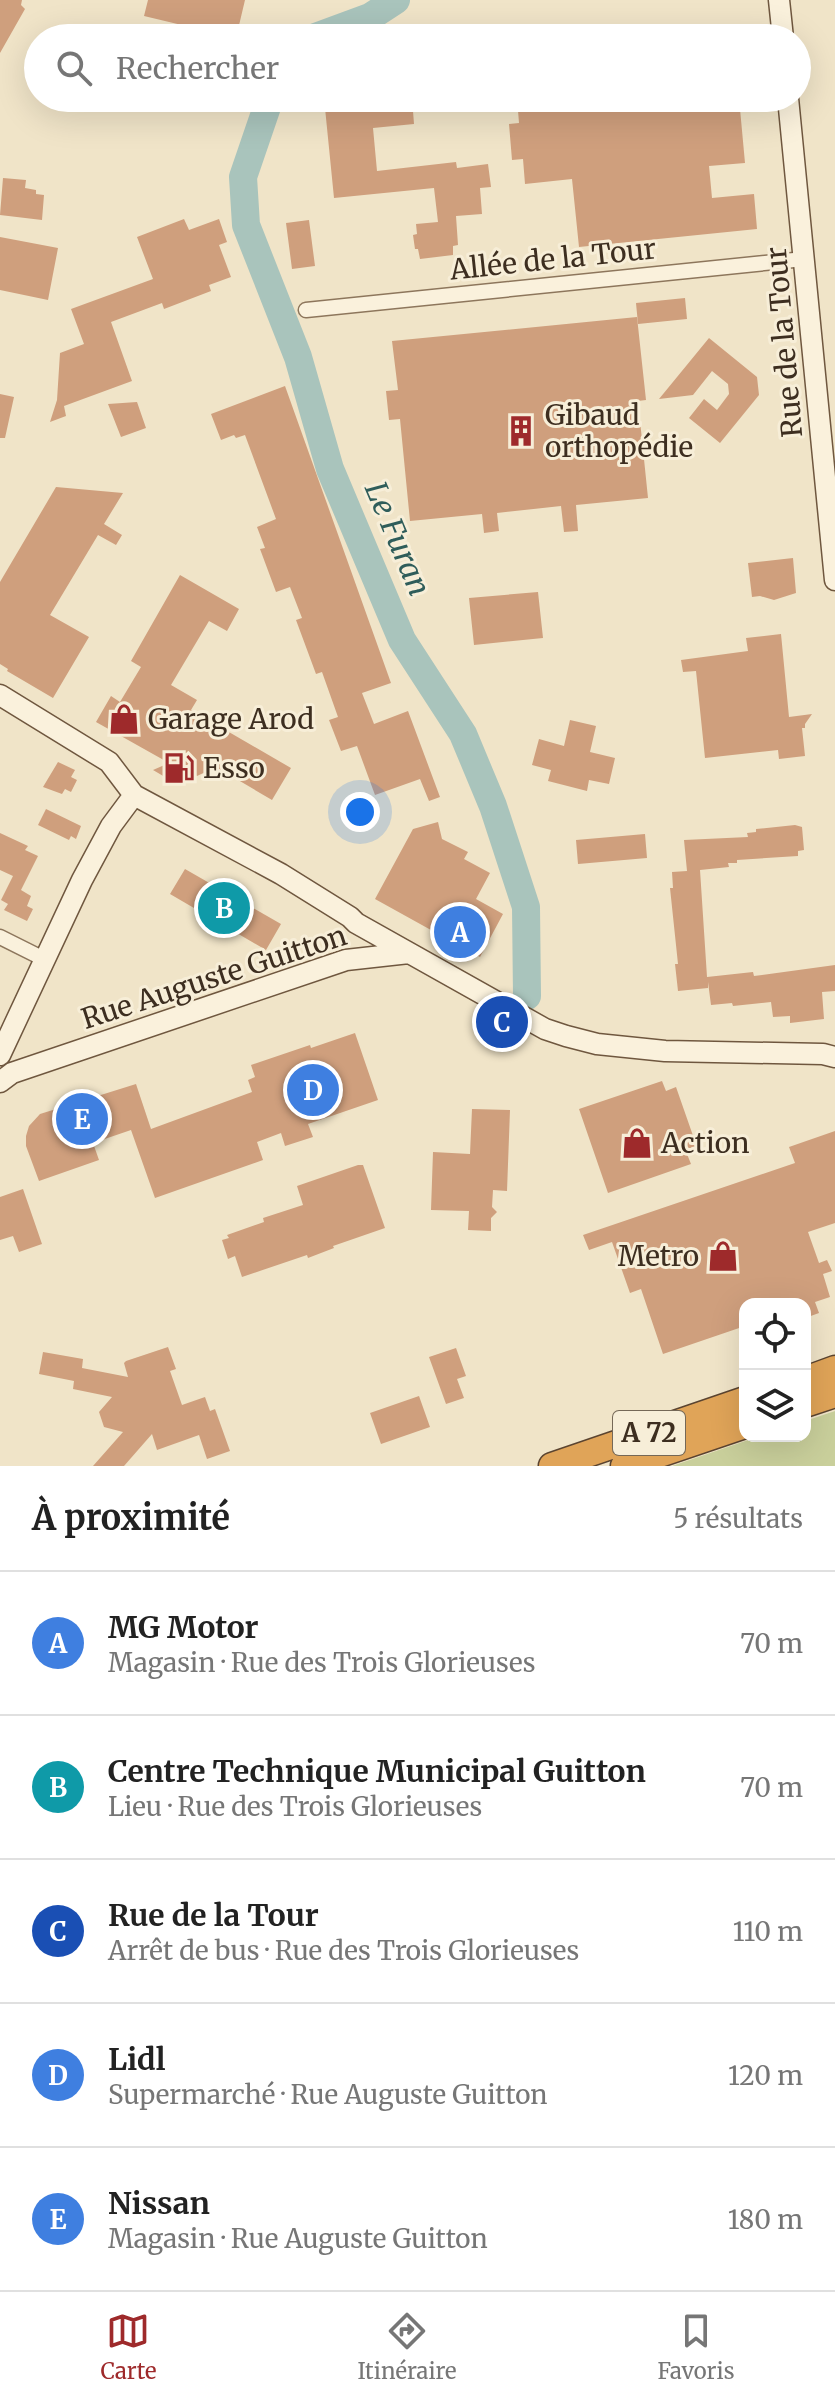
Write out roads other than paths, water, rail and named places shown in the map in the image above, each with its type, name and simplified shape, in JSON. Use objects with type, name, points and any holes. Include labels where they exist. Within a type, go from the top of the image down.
[{"type":"highway","points":[[811,1378],[835,1369]]},
{"type":"highway","points":[[811,1402],[835,1394]]},
{"type":"highway","name":"A 72","points":[[552,1466],[739,1402]]},
{"type":"highway","name":"A 72","points":[[624,1466],[739,1427]]},
{"type":"street","points":[[779,0],[782,24]]},
{"type":"street","name":"Rue de la Tour","points":[[789,112],[835,580]]},
{"type":"street","name":"Allée de la Tour","points":[[306,310],[804,259]]},
{"type":"street","points":[[0,695],[109,762],[134,795],[281,874],[356,923],[545,1029],[597,1044],[665,1051],[823,1054],[835,1057]]},
{"type":"street","points":[[1,1053],[111,826],[134,795]]},
{"type":"street","points":[[346,960],[354,944],[356,923]]},
{"type":"street","points":[[0,937],[44,959]]},
{"type":"street","name":"Rue Auguste Guitton","points":[[0,1082],[12,1073],[346,960],[409,953]]},
{"type":"street","points":[[11,1029],[17,1052],[37,1065]]},
{"type":"waterway","name":"Le Furan","points":[[351,24],[370,17],[396,0]]},
{"type":"waterway","name":"Le Furan","points":[[265,112],[243,177],[246,225],[298,357],[330,469],[402,640],[463,734],[493,806],[526,907],[527,996]]},
{"type":"place","name":"Gibaud orthopédie","points":[[521,431]]},
{"type":"place","name":"Garage Arod","points":[[124,719]]},
{"type":"place","name":"Esso","points":[[179,768]]},
{"type":"place","name":"Centre Technique Municipal Guitton","points":[[224,908]]},
{"type":"place","name":"MG Motor","points":[[460,932]]},
{"type":"place","name":"Rue de la Tour","points":[[502,1022]]},
{"type":"place","name":"Lidl","points":[[313,1090]]},
{"type":"place","name":"Nissan","points":[[82,1119]]},
{"type":"place","name":"Action","points":[[637,1143]]},
{"type":"place","name":"Metro","points":[[723,1256]]}]
